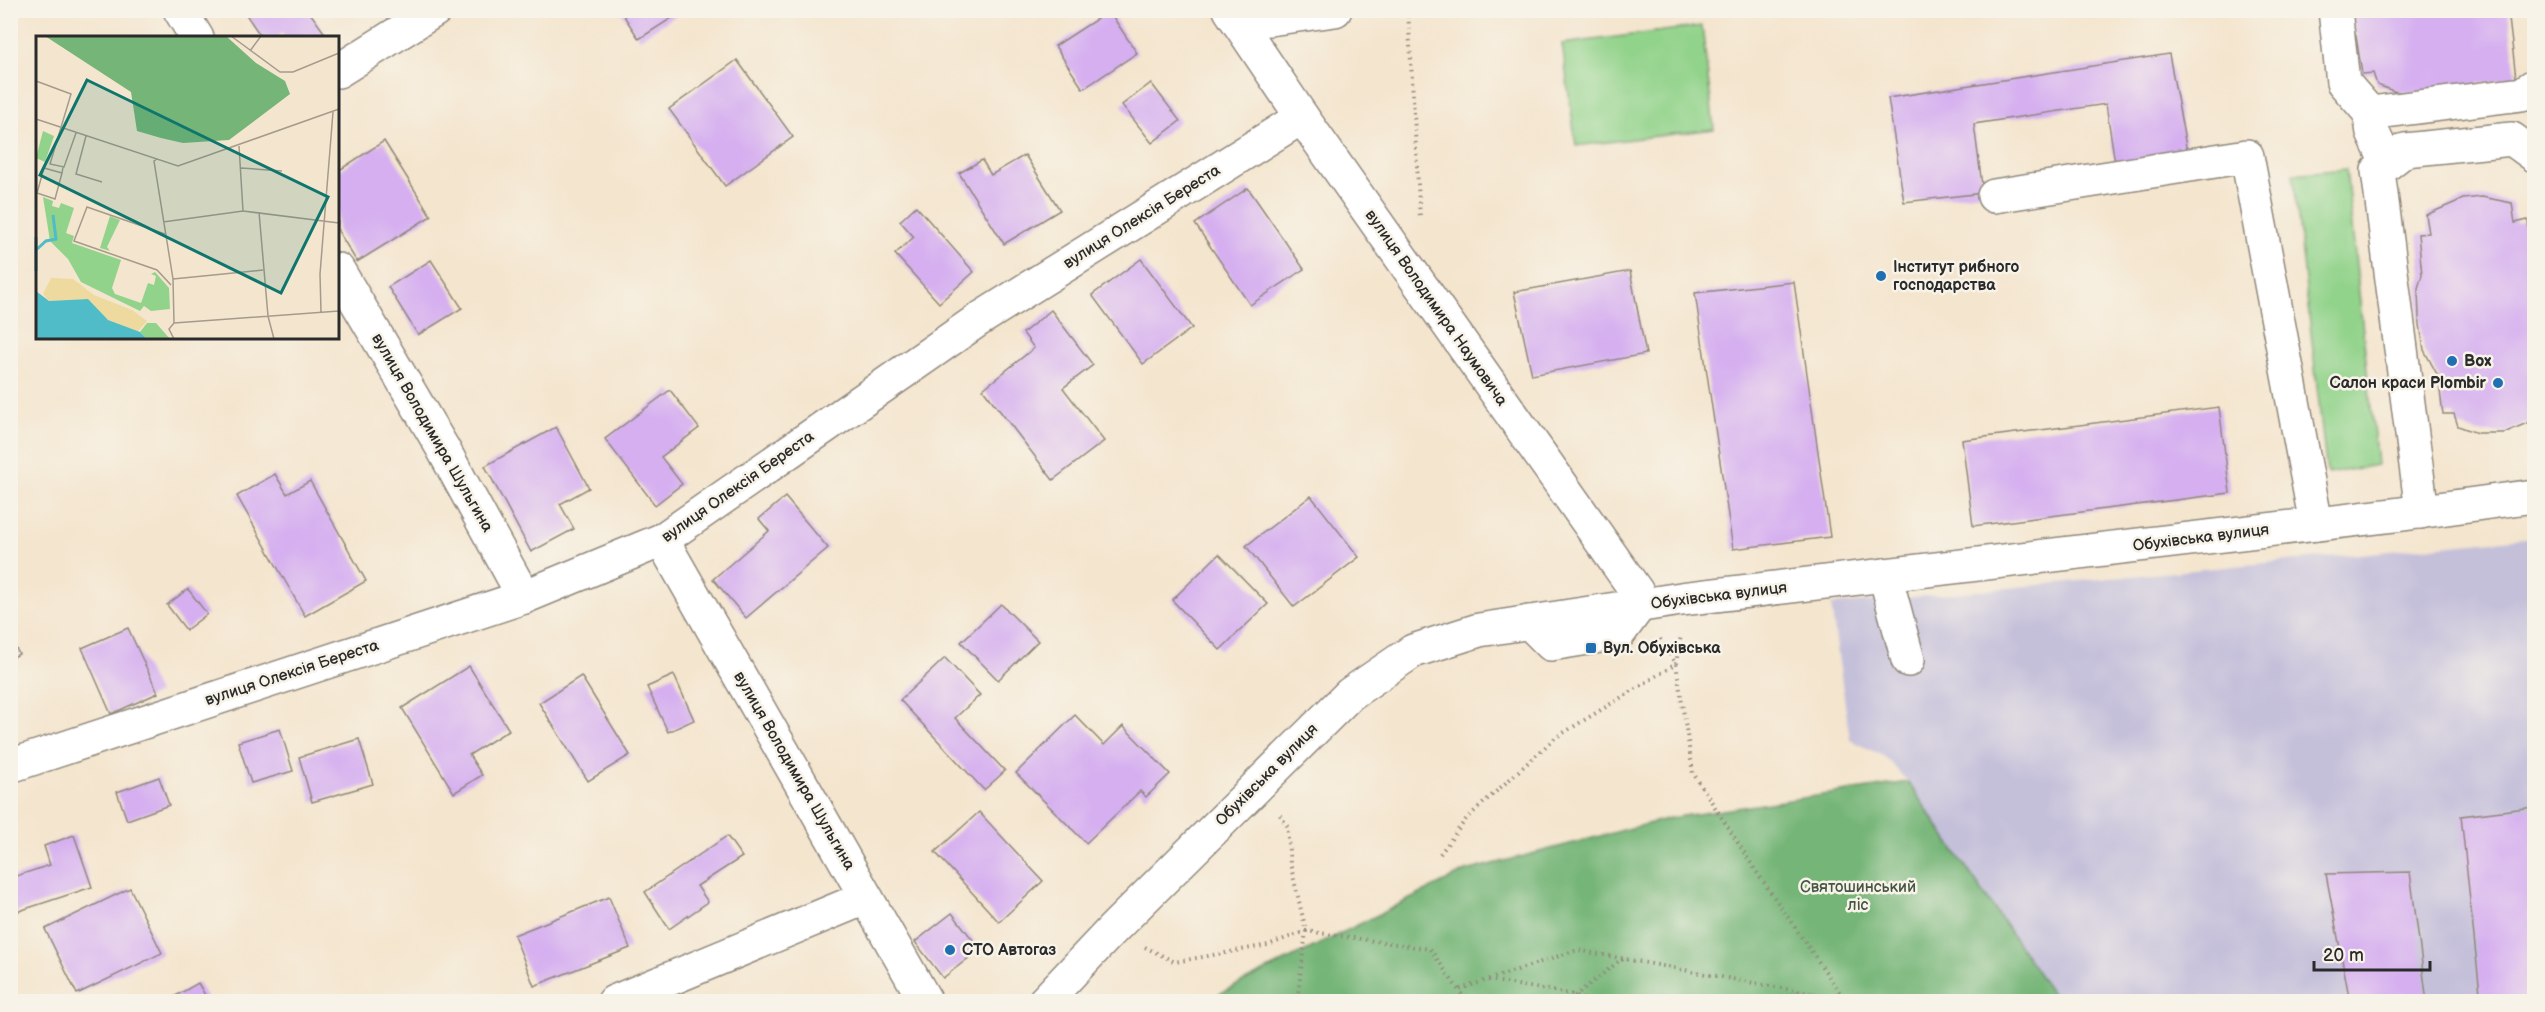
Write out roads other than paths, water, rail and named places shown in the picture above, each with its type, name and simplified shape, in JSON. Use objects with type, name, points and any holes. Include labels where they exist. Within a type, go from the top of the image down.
[{"type":"street","points":[[180,10],[196,36]]},
{"type":"street","points":[[339,70],[435,10]]},
{"type":"street","points":[[1234,17],[1335,10]]},
{"type":"street","points":[[2335,10],[2343,82],[2370,113],[2373,133],[2387,163]]},
{"type":"street","name":"вулиця Володимира Наумовича","points":[[1234,17],[1637,592],[1639,606]]},
{"type":"street","points":[[2370,113],[2522,94],[2535,86]]},
{"type":"street","name":"вулиця Олексія Береста","points":[[10,766],[524,597],[662,540],[978,320],[1302,117]]},
{"type":"street","points":[[2420,512],[2420,496],[2378,171],[2405,150],[2512,139],[2535,155]]},
{"type":"street","points":[[1994,196],[2247,156],[2316,524]]},
{"type":"street","name":"вулиця Володимира Шульгина","points":[[339,272],[442,447],[524,597]]},
{"type":"street","name":"Обухівська вулиця","points":[[1044,1002],[1260,781],[1350,694],[1413,651],[1479,630],[1681,599],[2420,512],[2535,496]]},
{"type":"street","name":"вулиця Володимира Шульгина","points":[[662,540],[926,1002]]},
{"type":"street","points":[[1885,575],[1908,660]]},
{"type":"street","points":[[614,1002],[865,898]]},
{"type":"place","name":"Інститут рибного господарства","points":[[1881,276]]},
{"type":"place","name":"Box","points":[[2452,361]]},
{"type":"place","name":"Салон краси Plombir","points":[[2498,383]]},
{"type":"place","name":"Вул. Обухівська","points":[[1591,648]]},
{"type":"place","name":"СТО Автогаз","points":[[950,950]]},
{"type":"park label","name":"Святошинський ліс","points":[[1858,896]]}]
